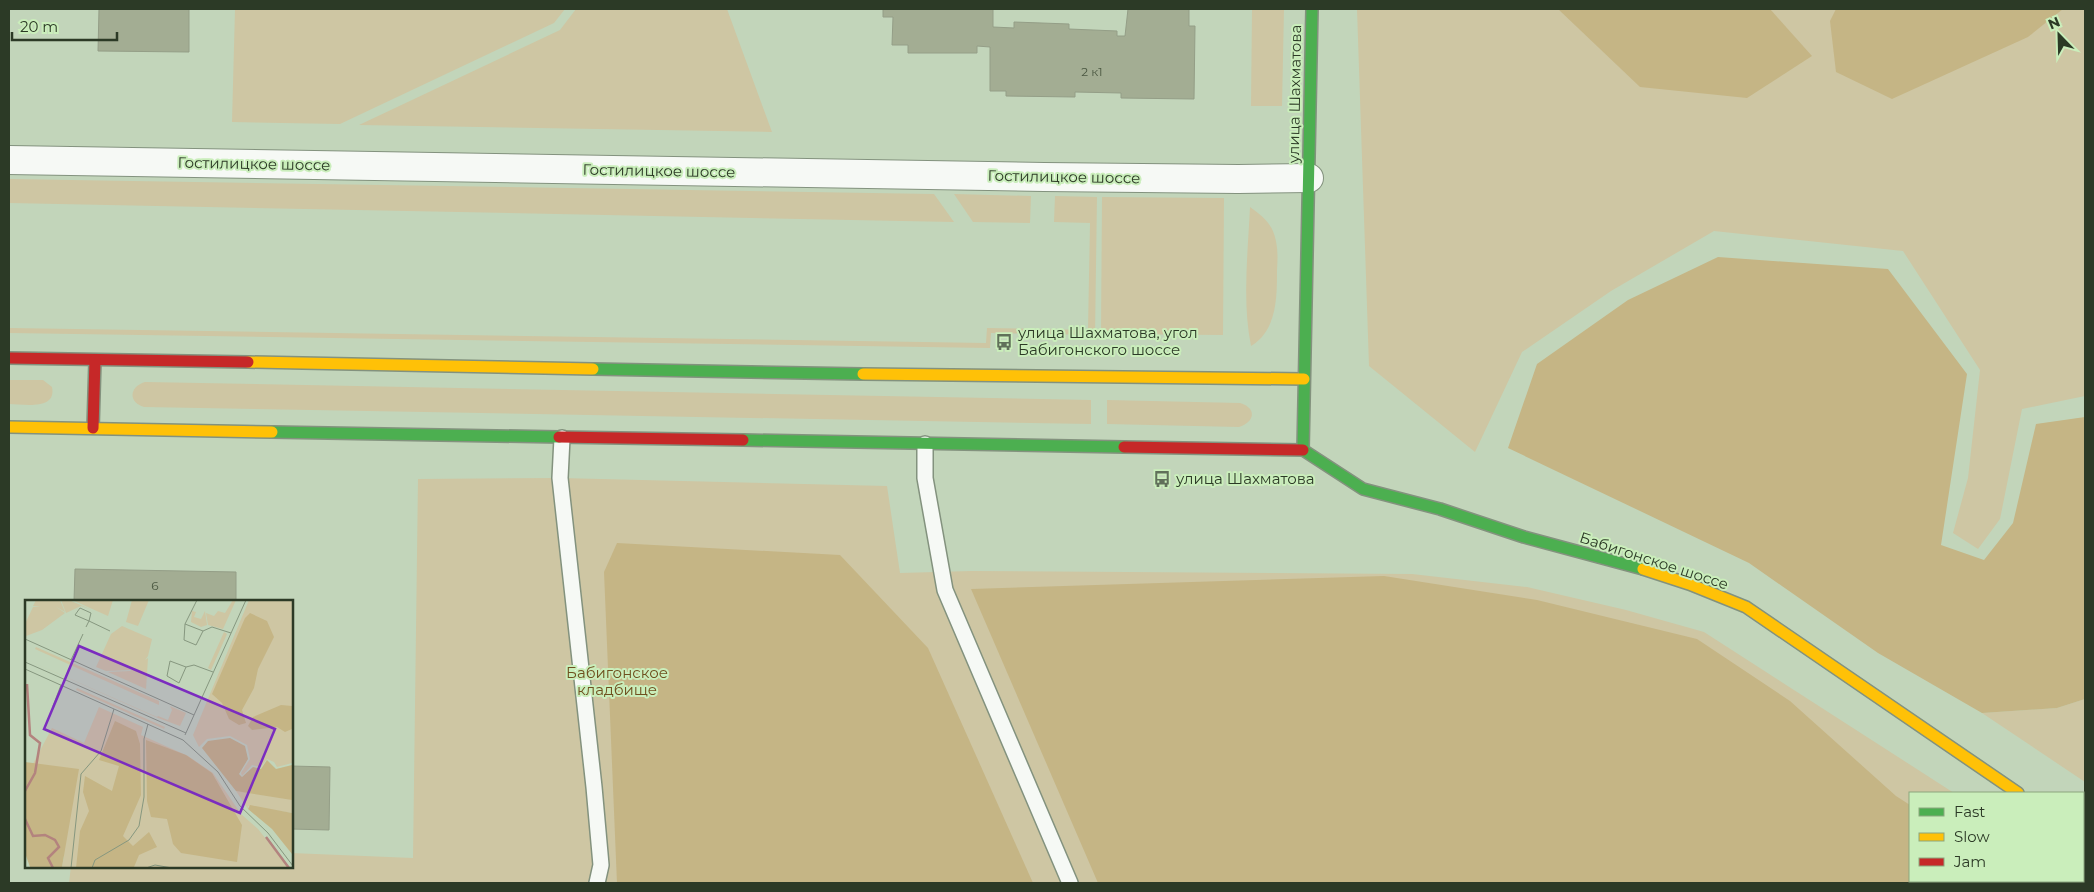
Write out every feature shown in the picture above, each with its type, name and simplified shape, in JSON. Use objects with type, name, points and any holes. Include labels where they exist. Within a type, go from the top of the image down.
[{"type":"street","name":"улица Шахматова","points":[[1303,450],[1312,9]]},
{"type":"street","name":"Гостилицкое шоссе","points":[[9,160],[1238,180],[1309,178]]},
{"type":"street","points":[[9,358],[1101,378],[1304,379]]},
{"type":"street","points":[[93,428],[95,360]]},
{"type":"street","points":[[9,427],[1303,450]]},
{"type":"street","name":"Бабигонское шоссе","points":[[1303,450],[1363,489],[1440,509],[1524,537],[1642,569],[1689,584],[1746,607],[2017,792]]},
{"type":"lane","points":[[562,438],[560,478],[601,865],[596,883]]},
{"type":"lane","points":[[925,444],[925,478],[945,590],[1070,883]]},
{"type":"green space","points":[[235,9],[565,9],[554,23],[340,124],[232,122]]},
{"type":"green space","points":[[576,9],[727,9],[772,132],[359,125],[560,30]]},
{"type":"green space","points":[[1252,9],[1284,9],[1282,106],[1251,106]]},
{"type":"green space","points":[[1357,9],[2085,9],[2085,396],[2022,409],[2000,519],[1978,549],[1953,533],[1968,478],[1980,370],[1903,251],[1714,231],[1611,291],[1522,352],[1475,452],[1369,366]]},
{"type":"green space","points":[[1558,9],[1770,9],[1812,56],[1747,98],[1640,87]]},
{"type":"green space","points":[[1836,9],[2063,9],[2028,37],[1892,99],[1836,72],[1830,21]]},
{"type":"green space","points":[[9,179],[934,194],[954,222],[9,203]]},
{"type":"green space","points":[[954,194],[1031,196],[1030,223],[973,222]]},
{"type":"green space","points":[[1055,196],[1097,197],[1095,335],[991,333],[990,348],[9,333],[9,328],[986,343],[987,328],[1088,330],[1090,223],[1054,222]]},
{"type":"green space","points":[[1102,197],[1224,198],[1223,335],[1101,334]]},
{"type":"green space","points":[[1250,207],[1270,225],[1274,234],[1277,259],[1277,291],[1274,312],[1266,331],[1251,346],[1246,294]]},
{"type":"green space","points":[[1718,257],[1888,269],[1967,374],[1941,545],[1984,560],[2013,523],[2036,424],[2085,417],[2085,699],[2057,708],[1982,713],[1878,653],[1749,563],[1508,448],[1537,364],[1628,300]]},
{"type":"green space","points":[[9,380],[43,380],[52,387],[52,395],[44,403],[30,405],[9,404]]},
{"type":"green space","points":[[145,382],[1091,400],[1091,424],[144,407],[135,402],[132,394],[136,387]]},
{"type":"green space","points":[[1107,400],[1240,403],[1249,408],[1252,415],[1248,422],[1239,427],[1107,424]]},
{"type":"green space","name":"Бабигонское кладбище","points":[[560,478],[887,486],[900,573],[971,571],[1412,574],[1527,587],[1626,610],[1704,632],[1952,792],[1909,792],[1909,882],[2084,882],[2084,878],[2085,883],[69,883],[71,867],[292,867],[292,853],[413,858],[418,479]]},
{"type":"green space","points":[[617,543],[840,555],[928,648],[1033,883],[617,883],[604,572]]},
{"type":"green space","points":[[1384,576],[1537,600],[1697,639],[1790,701],[1896,796],[1909,804],[1909,882],[2031,883],[1098,883],[971,589]]},
{"type":"green space","points":[[2085,699],[2085,782],[1982,713],[2057,708]]},
{"type":"building","points":[[99,9],[189,9],[189,52],[98,51]]},
{"type":"building","points":[[883,9],[993,9],[993,27],[1014,28],[1014,22],[1069,24],[1069,29],[1117,31],[1117,36],[1125,36],[1128,9],[1189,9],[1189,26],[1195,26],[1194,99],[1121,98],[1121,93],[1075,92],[1075,97],[1006,96],[1006,91],[990,91],[990,47],[977,46],[977,53],[908,53],[908,45],[892,45],[893,17],[883,17]]},
{"type":"building","points":[[75,569],[236,572],[236,600],[74,600]]},
{"type":"building","points":[[292,766],[330,767],[329,830],[292,829]]},
{"type":"traffic: fast","points":[[1303,450],[1312,9]]},
{"type":"traffic: fast","points":[[593,369],[863,374]]},
{"type":"traffic: fast","points":[[272,432],[559,437]]},
{"type":"traffic: fast","points":[[743,440],[1124,447]]},
{"type":"traffic: fast","points":[[1303,450],[1363,489],[1440,509],[1524,537],[1643,569]]},
{"type":"traffic: slow","points":[[248,362],[593,369]]},
{"type":"traffic: slow","points":[[863,374],[1304,379]]},
{"type":"traffic: slow","points":[[9,427],[272,432]]},
{"type":"traffic: slow","points":[[1643,569],[1689,584],[1746,607],[2017,792]]},
{"type":"traffic: jam","points":[[9,358],[248,362]]},
{"type":"traffic: jam","points":[[93,428],[95,360]]},
{"type":"traffic: jam","points":[[559,437],[743,440]]},
{"type":"traffic: jam","points":[[1124,447],[1303,450]]},
{"type":"place","name":"улица Шахматова, угол Бабигонского шоссе","points":[[1004,342]]},
{"type":"place","name":"улица Шахматова","points":[[1162,479]]}]
